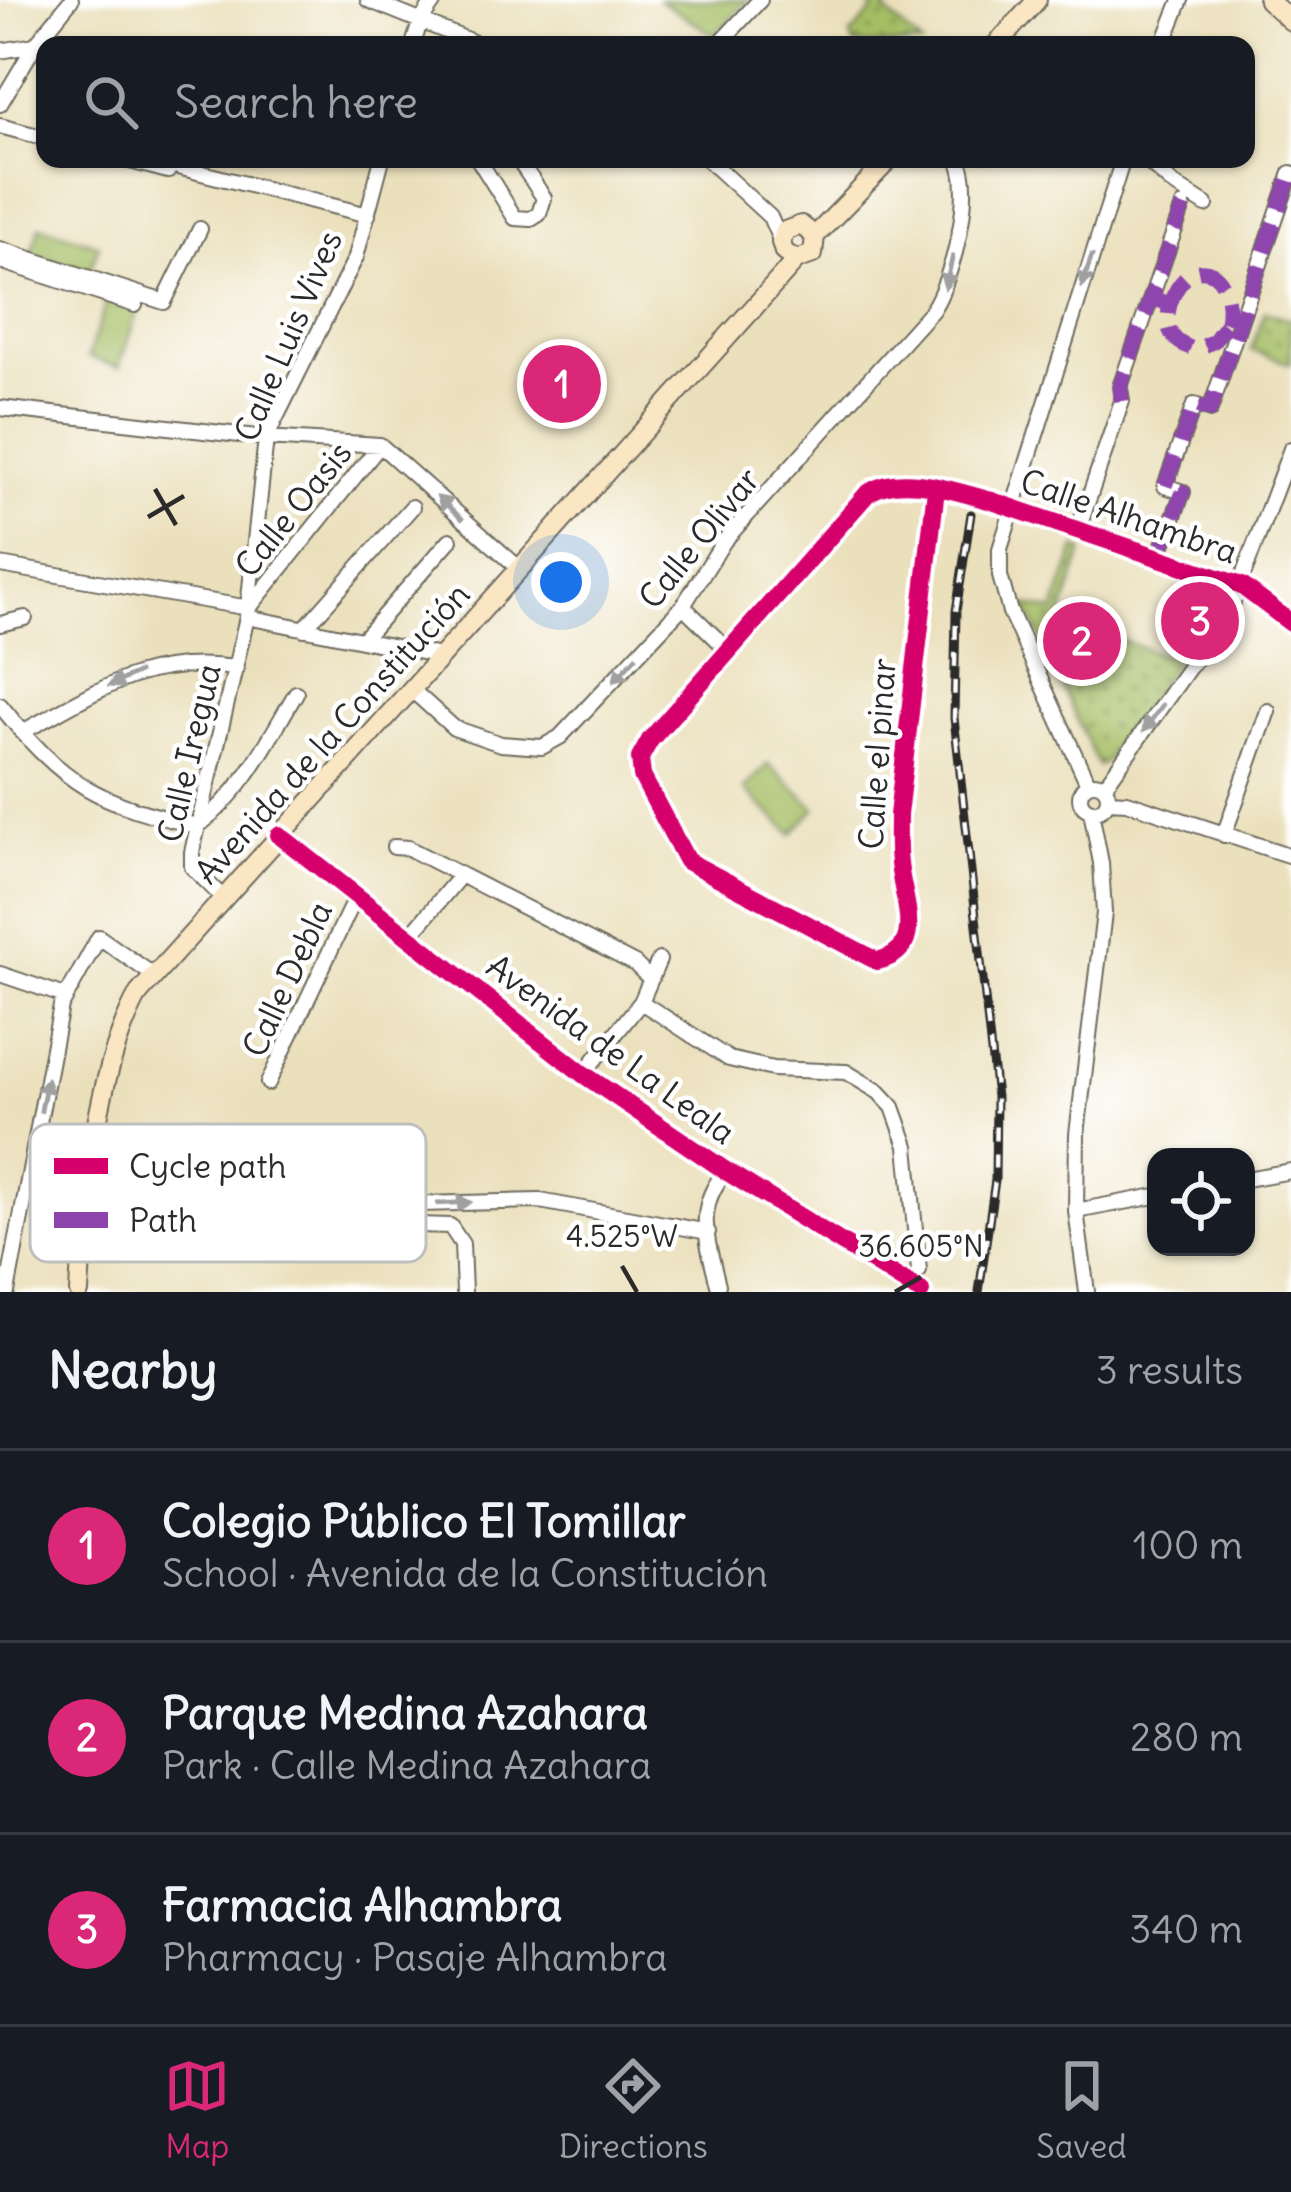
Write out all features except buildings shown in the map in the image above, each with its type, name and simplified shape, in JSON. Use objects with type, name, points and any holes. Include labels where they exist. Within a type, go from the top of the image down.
[{"type":"main road","points":[[1004,36],[1037,0]]},
{"type":"main road","points":[[1268,0],[1291,21]]},
{"type":"main road","points":[[806,229],[813,254],[787,252],[785,231],[806,229],[835,217],[881,168]]},
{"type":"main road","name":"Avenida de la Constitución","points":[[102,1124],[122,1024],[153,975],[774,285],[787,252]]},
{"type":"main road","name":"Avenida de la Constitución","points":[[80,1292],[82,1262]]},
{"type":"street","points":[[42,36],[71,0]]},
{"type":"street","points":[[368,0],[457,36]]},
{"type":"street","points":[[416,36],[435,0]]},
{"type":"street","points":[[726,36],[760,0]]},
{"type":"street","points":[[1166,36],[1180,0]]},
{"type":"street","points":[[0,51],[35,45]]},
{"type":"street","points":[[0,104],[35,45]]},
{"type":"street","points":[[0,126],[36,136]]},
{"type":"street","points":[[182,168],[368,215]]},
{"type":"street","name":"Calle Luis Vives","points":[[248,613],[266,438],[356,257],[380,168]]},
{"type":"street","points":[[484,168],[515,218],[531,219],[539,214],[544,198],[524,168]]},
{"type":"street","points":[[717,168],[770,217],[787,252]]},
{"type":"street","name":"Calle Olivar","points":[[412,690],[454,728],[501,745],[542,747],[572,727],[682,606],[724,541],[916,330],[946,289],[967,180],[962,168]]},
{"type":"street","points":[[1091,811],[1103,808],[1100,791],[1010,612],[1000,576],[1000,549],[1120,168]]},
{"type":"street","points":[[1155,168],[1206,205]]},
{"type":"street","points":[[1158,558],[1183,492],[1165,486],[1194,405],[1210,410],[1291,173]]},
{"type":"street","points":[[1077,532],[1122,401],[1120,387],[1183,206]]},
{"type":"street","points":[[770,217],[806,229]]},
{"type":"street","points":[[0,249],[164,302],[200,229]]},
{"type":"street","points":[[0,261],[135,305]]},
{"type":"street","points":[[0,408],[266,438],[380,445],[520,570]]},
{"type":"street","name":"Calle Oasis","points":[[248,613],[380,445]]},
{"type":"street","points":[[1087,1292],[1076,1211],[1077,1134],[1104,914],[1102,863],[1091,811],[1080,799],[1100,791],[1230,610],[1291,449]]},
{"type":"street","name":"Calle el pinar","points":[[889,482],[936,489],[898,814],[898,863],[909,929],[905,945],[893,958],[877,962],[698,870],[681,853],[642,776],[640,758],[650,740],[728,650],[878,486],[889,482]]},
{"type":"street","name":"Calle Alhambra","points":[[936,489],[1012,507],[1242,586],[1291,623]]},
{"type":"street","points":[[304,629],[412,507]]},
{"type":"street","points":[[363,639],[450,540]]},
{"type":"street","points":[[0,565],[441,656]]},
{"type":"street","points":[[682,606],[728,650]]},
{"type":"street","name":"Calle Iregua","points":[[223,898],[192,867],[248,613]]},
{"type":"street","points":[[0,624],[25,618]]},
{"type":"street","points":[[22,732],[140,671],[165,665],[236,668]]},
{"type":"street","points":[[0,704],[50,764],[111,802],[198,826],[224,806],[296,693]]},
{"type":"street","points":[[1224,835],[1268,711]]},
{"type":"street","points":[[1100,791],[1291,856]]},
{"type":"street","name":"Avenida de La Leala","points":[[279,835],[583,1074],[726,1171],[921,1292]]},
{"type":"street","points":[[394,847],[408,848],[635,964],[649,978]]},
{"type":"street","points":[[410,936],[460,876]]},
{"type":"street","name":"Calle Debla","points":[[268,1082],[356,898]]},
{"type":"street","points":[[40,1124],[65,996],[99,937],[153,975]]},
{"type":"street","points":[[583,1074],[640,1002],[659,960]]},
{"type":"street","points":[[0,974],[65,996]]},
{"type":"street","points":[[640,1002],[729,1059],[773,1069],[846,1072],[879,1092],[893,1106],[907,1146],[919,1271]]},
{"type":"street","points":[[718,1285],[705,1205],[709,1191],[726,1171]]},
{"type":"street","points":[[1255,1178],[1291,1171]]},
{"type":"street","points":[[7,1292],[30,1172]]},
{"type":"street","points":[[1076,1211],[1147,1198]]},
{"type":"street","points":[[426,1204],[540,1201],[708,1232]]},
{"type":"street","points":[[426,1225],[451,1226],[462,1244],[464,1292]]},
{"type":"street","points":[[0,1228],[18,1233]]},
{"type":"green space","points":[[659,0],[748,0],[714,35]]},
{"type":"green space","points":[[864,0],[894,0],[885,11],[912,36],[851,36],[874,10]]},
{"type":"green space","points":[[40,226],[99,245],[89,272],[31,253]]},
{"type":"green space","points":[[107,300],[138,309],[119,367],[88,357]]},
{"type":"green space","points":[[1265,311],[1291,320],[1291,364],[1251,350]]},
{"type":"green space","points":[[1076,548],[1083,551],[1061,619],[1177,660],[1098,766],[1025,605],[1054,611]]},
{"type":"green space","points":[[768,764],[816,808],[792,834],[744,789]]},
{"type":"railway","points":[[971,514],[956,611],[954,718],[996,1097],[995,1180],[979,1292]]},
{"type":"marked path","points":[[1158,558],[1183,492],[1165,486],[1194,405],[1210,410],[1291,173]]},
{"type":"marked path","points":[[1122,401],[1120,387],[1183,206]]},
{"type":"marked path","points":[[1170,304],[1188,276],[1209,272],[1225,289],[1227,323]]},
{"type":"marked path","points":[[1151,298],[1170,304],[1171,334],[1196,350],[1214,341],[1227,323],[1238,326]]},
{"type":"cycle path","points":[[936,489],[898,815],[907,935],[893,955],[877,961],[687,861],[642,776],[640,758],[650,740],[867,494],[880,487],[911,483],[992,501],[1242,586],[1291,623]]},
{"type":"cycle path","points":[[279,835],[583,1074],[726,1171],[921,1292]]},
{"type":"place","name":"Colegio Público El Tomillar","points":[[562,384]]},
{"type":"place","name":"Farmacia Alhambra","points":[[1200,621]]},
{"type":"place","name":"Parque Medina Azahara","points":[[1082,641]]}]
